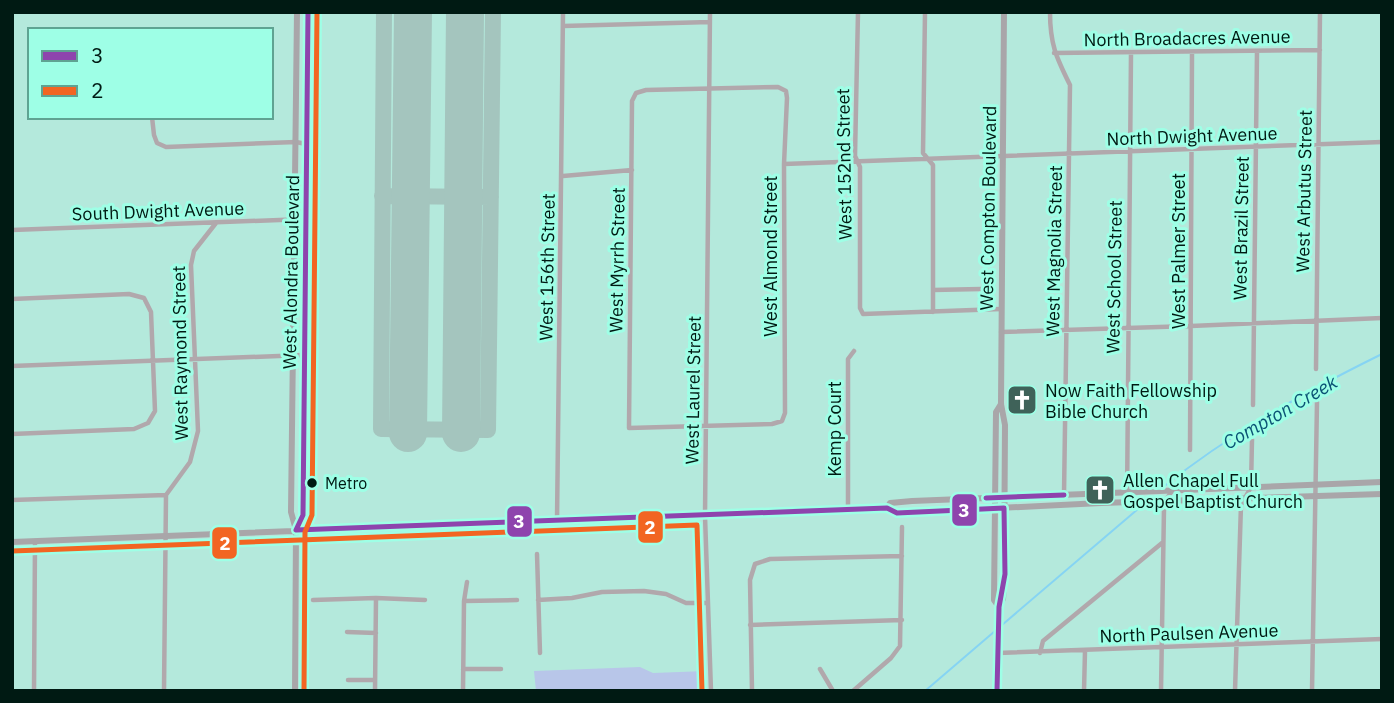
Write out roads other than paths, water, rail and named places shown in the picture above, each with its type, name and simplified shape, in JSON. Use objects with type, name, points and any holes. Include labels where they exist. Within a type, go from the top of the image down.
[{"type":"main road","name":"West Alondra Boulevard","points":[[295,691],[296,530],[291,512],[297,12]]},
{"type":"main road","name":"West Alondra Boulevard","points":[[296,530],[303,515],[308,12]]},
{"type":"main road","name":"West Compton Boulevard","points":[[997,691],[999,607],[1003,592],[1005,425],[1001,404],[1004,12]]},
{"type":"main road","name":"West Compton Boulevard","points":[[999,607],[994,600],[994,498],[996,412],[1001,404]]},
{"type":"main road","points":[[887,508],[890,503],[912,501],[1382,482]]},
{"type":"main road","points":[[12,542],[887,508],[897,513],[1128,502],[1382,495]]},
{"type":"street","name":"West 156th Street","points":[[557,522],[563,12]]},
{"type":"street","name":"West Laurel Street","points":[[710,12],[705,516],[711,691]]},
{"type":"street","name":"West 152nd Street","points":[[859,12],[855,156],[860,167],[860,309],[863,314],[933,312]]},
{"type":"street","points":[[925,12],[923,153],[933,165],[933,312],[1001,309]]},
{"type":"street","name":"West Magnolia Street","points":[[1050,12],[1054,53],[1070,85],[1065,495]]},
{"type":"street","name":"West Arbutus Street","points":[[1316,369],[1321,12]]},
{"type":"street","points":[[562,26],[710,22]]},
{"type":"street","name":"North Broadacres Avenue","points":[[1054,53],[1320,50]]},
{"type":"street","name":"West Brazil Street","points":[[1253,405],[1257,51]]},
{"type":"street","name":"West School Street","points":[[1128,502],[1131,52]]},
{"type":"street","name":"West Palmer Street","points":[[1190,450],[1192,52]]},
{"type":"street","name":"West Almond Street","points":[[707,427],[772,424],[782,421],[785,413],[786,91],[778,87],[710,89]]},
{"type":"street","name":"West Myrrh Street","points":[[707,427],[629,428],[632,102],[636,93],[646,90],[710,89]]},
{"type":"street","points":[[152,119],[153,135],[157,144],[166,147],[296,142],[306,144]]},
{"type":"street","name":"North Dwight Avenue","points":[[1003,157],[1382,142]]},
{"type":"street","points":[[784,164],[1003,157]]},
{"type":"street","points":[[563,176],[632,170]]},
{"type":"street","name":"South Dwight Avenue","points":[[12,230],[305,219]]},
{"type":"street","name":"West Raymond Street","points":[[166,495],[190,462],[198,431],[191,265],[194,251],[216,223]]},
{"type":"street","points":[[933,290],[981,289]]},
{"type":"street","points":[[12,299],[138,295],[144,298],[151,312],[155,411],[148,423],[142,427],[12,433]]},
{"type":"street","points":[[1001,332],[1382,318]]},
{"type":"street","name":"Kemp Court","points":[[848,510],[848,359],[854,351]]},
{"type":"street","points":[[12,366],[304,355]]},
{"type":"street","points":[[1312,691],[1317,402]]},
{"type":"street","points":[[1236,691],[1241,505],[1251,487],[1252,439]]},
{"type":"street","points":[[1161,691],[1165,501],[1172,491]]},
{"type":"street","points":[[12,500],[166,495],[164,691]]},
{"type":"street","points":[[853,691],[896,652],[901,639],[902,527]]},
{"type":"street","points":[[34,691],[36,541]]},
{"type":"street","points":[[1040,653],[1043,641],[1163,542]]},
{"type":"street","points":[[537,554],[540,653]]},
{"type":"street","points":[[755,564],[770,559],[902,556]]},
{"type":"street","points":[[750,560],[755,564]]},
{"type":"street","points":[[752,691],[750,580],[755,564]]},
{"type":"street","points":[[463,691],[464,601],[467,582]]},
{"type":"street","points":[[538,600],[572,598],[602,592],[646,592],[666,594],[686,603],[707,603]]},
{"type":"street","points":[[375,691],[376,598]]},
{"type":"street","points":[[313,600],[425,600]]},
{"type":"street","points":[[464,601],[517,600]]},
{"type":"street","points":[[750,625],[902,620]]},
{"type":"street","points":[[347,632],[376,633]]},
{"type":"street","name":"North Paulsen Avenue","points":[[998,653],[1382,639]]},
{"type":"street","points":[[1084,691],[1085,651]]},
{"type":"street","points":[[463,669],[501,669]]},
{"type":"street","points":[[820,669],[833,691]]},
{"type":"street","points":[[348,680],[375,680]]},
{"type":"waterway","name":"Compton Creek","points":[[1162,488],[1268,415],[1382,354]]},
{"type":"waterway","name":"Compton Creek","points":[[1002,625],[1145,503]]},
{"type":"waterway","name":"Compton Creek","points":[[925,691],[995,631]]},
{"type":"place","name":"Now Faith Fellowship Bible Church","points":[[1022,400]]},
{"type":"place","name":"Metro","points":[[312,483]]},
{"type":"place","name":"Allen Chapel Full Gospel Baptist Church","points":[[1100,490]]}]
